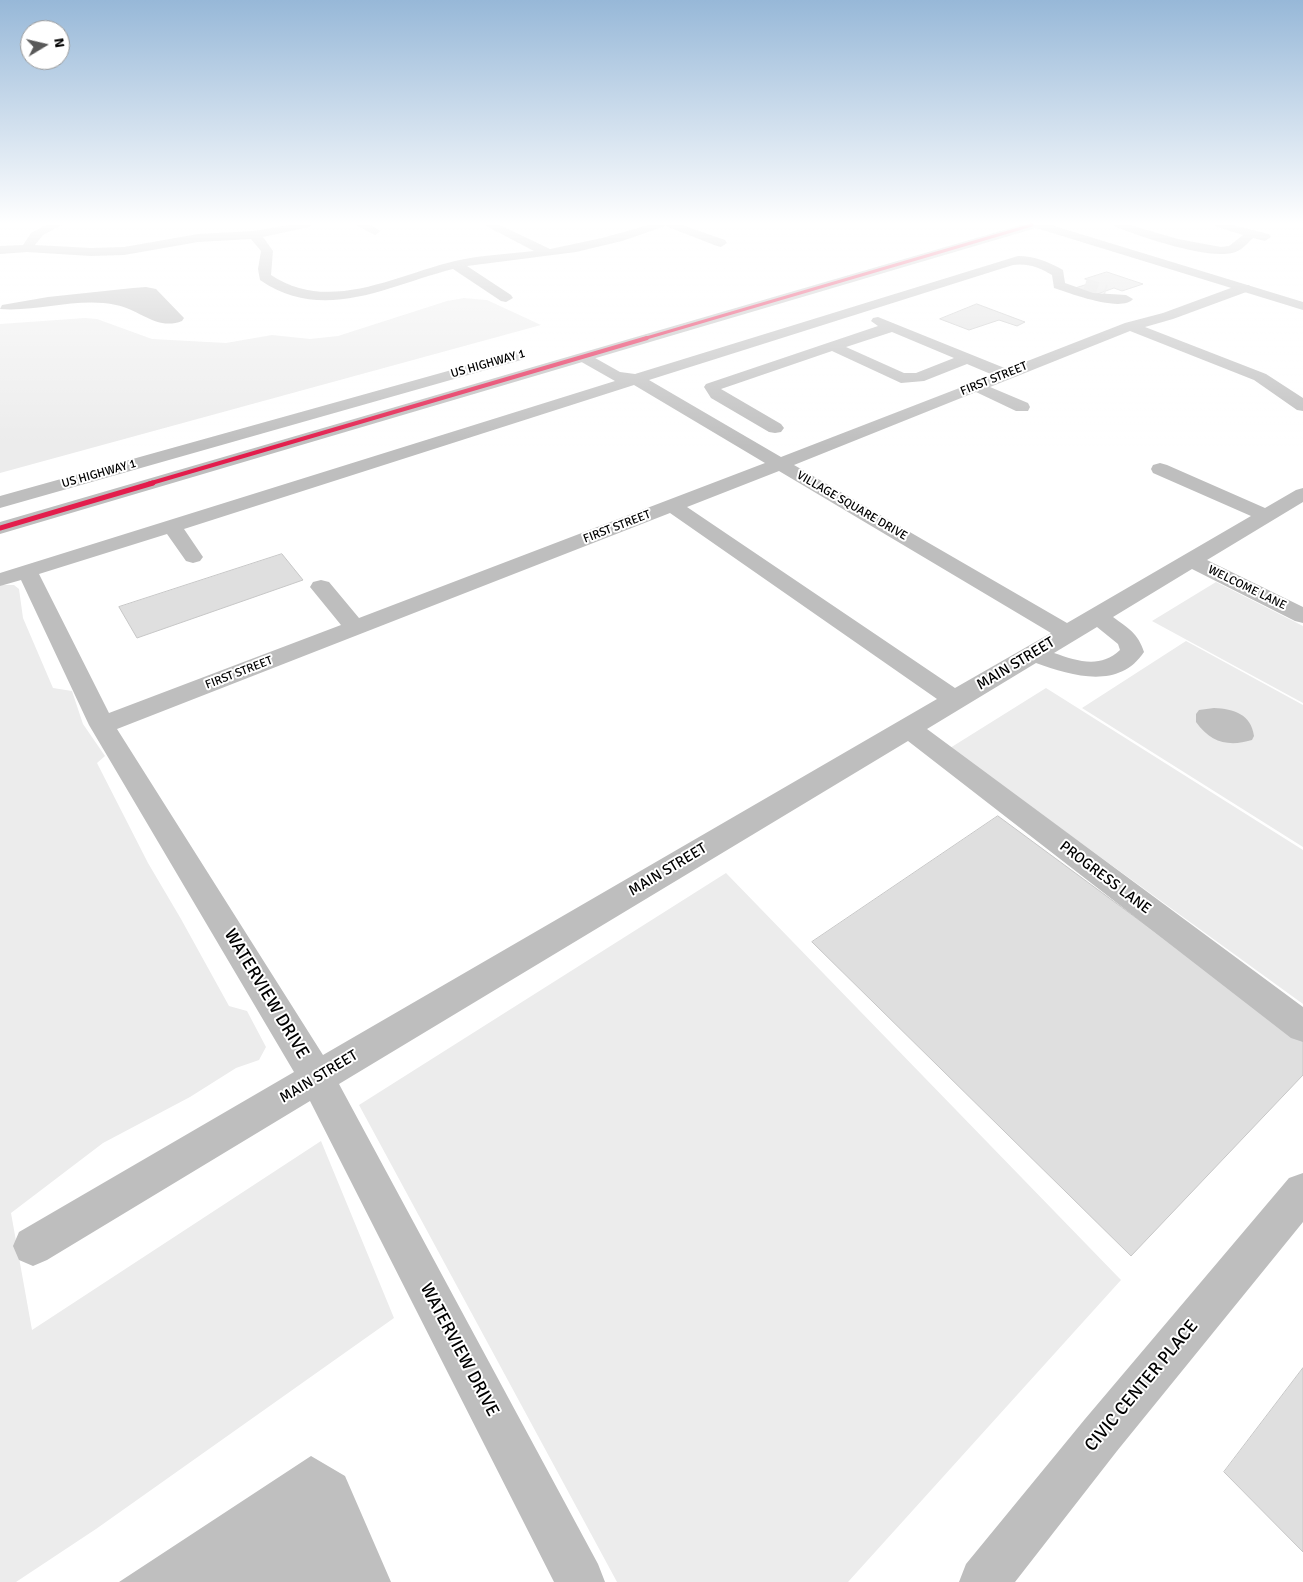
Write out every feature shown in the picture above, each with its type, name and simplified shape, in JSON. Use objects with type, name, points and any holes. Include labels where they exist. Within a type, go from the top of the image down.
[{"type":"street","name":"US HIGHWAY 1","points":[[0,528],[781,299]]},
{"type":"street","points":[[14,575],[889,299]]},
{"type":"street","points":[[1104,299],[1143,305]]},
{"type":"street","points":[[1127,299],[1143,305]]},
{"type":"street","name":"FIRST STREET","points":[[1130,326],[1143,305],[1165,299]]},
{"type":"street","name":"FIRST STREET","points":[[102,726],[673,506],[1130,326],[1168,316],[1215,299]]},
{"type":"street","points":[[1279,299],[1303,306]]},
{"type":"street","points":[[853,310],[1006,374]]},
{"type":"street","points":[[1130,326],[1260,377],[1303,406]]},
{"type":"street","points":[[775,428],[716,396],[712,387],[880,330],[894,327]]},
{"type":"street","points":[[583,357],[586,346],[602,335]]},
{"type":"street","points":[[832,346],[901,378],[910,379],[918,378],[968,358]]},
{"type":"street","name":"US HIGHWAY 1","points":[[0,502],[534,351]]},
{"type":"street","name":"VILLAGE SQUARE DRIVE","points":[[600,352],[632,370],[635,379]]},
{"type":"street","name":"VILLAGE SQUARE DRIVE","points":[[583,357],[616,376],[635,379],[1068,633]]},
{"type":"street","points":[[975,386],[1022,407]]},
{"type":"street","points":[[1160,468],[1266,516]]},
{"type":"street","name":"MAIN STREET","points":[[32,1246],[1303,494]]},
{"type":"street","points":[[673,506],[956,700]]},
{"type":"street","points":[[172,526],[193,558]]},
{"type":"street","name":"WELCOME LANE","points":[[1191,560],[1303,616]]},
{"type":"street","name":"WATERVIEW DRIVE","points":[[14,575],[102,726],[317,1078],[580,1582]]},
{"type":"street","points":[[321,587],[356,628]]},
{"type":"street","points":[[1034,654],[1074,668],[1086,670],[1103,669],[1123,663],[1132,652],[1129,641],[1098,616]]},
{"type":"street","name":"PROGRESS LANE","points":[[908,728],[1032,831],[1259,1001],[1303,1027]]},
{"type":"street","name":"CIVIC CENTER PLACE","points":[[984,1582],[1095,1443],[1303,1192]]},
{"type":"shaded area","points":[[37,299],[165,299],[184,318],[182,321],[164,323],[124,307],[102,303],[29,309],[0,309],[2,305]]},
{"type":"shaded area","points":[[459,299],[487,300],[541,325],[0,473],[0,324],[85,318],[97,319],[152,339],[226,343],[272,335],[310,339],[338,336],[447,301]]},
{"type":"shaded area","points":[[1216,582],[1303,626],[1303,703],[1152,621]]},
{"type":"shaded area","points":[[0,585],[14,585],[19,589],[23,618],[53,688],[72,691],[83,724],[105,756],[97,763],[148,863],[229,1006],[247,1011],[266,1047],[259,1060],[236,1068],[190,1097],[103,1143],[11,1213],[32,1330],[321,1141],[394,1318],[96,1529],[16,1582],[0,1582]]},
{"type":"shaded area","points":[[1186,641],[1303,705],[1303,847],[1082,708]]},
{"type":"shaded area","points":[[1046,688],[1303,850],[1303,1004],[950,748]]},
{"type":"shaded area","points":[[1214,708],[1235,711],[1245,718],[1252,729],[1254,736],[1252,740],[1228,743],[1221,742],[1208,735],[1196,722],[1196,714],[1199,710]]},
{"type":"shaded area","points":[[726,873],[1121,1280],[848,1582],[617,1582],[359,1105]]},
{"type":"shaded area","points":[[311,1456],[345,1476],[391,1582],[119,1582]]},
{"type":"building","points":[[977,304],[1025,322],[1017,326],[999,320],[969,330],[940,319]]},
{"type":"building","points":[[282,554],[303,580],[137,638],[119,607]]},
{"type":"building","points":[[998,816],[1303,1041],[1303,1075],[1131,1256],[812,942]]},
{"type":"building","points":[[1303,1368],[1303,1552],[1224,1472]]},
{"type":"transit line","points":[[0,528],[781,299]]}]
